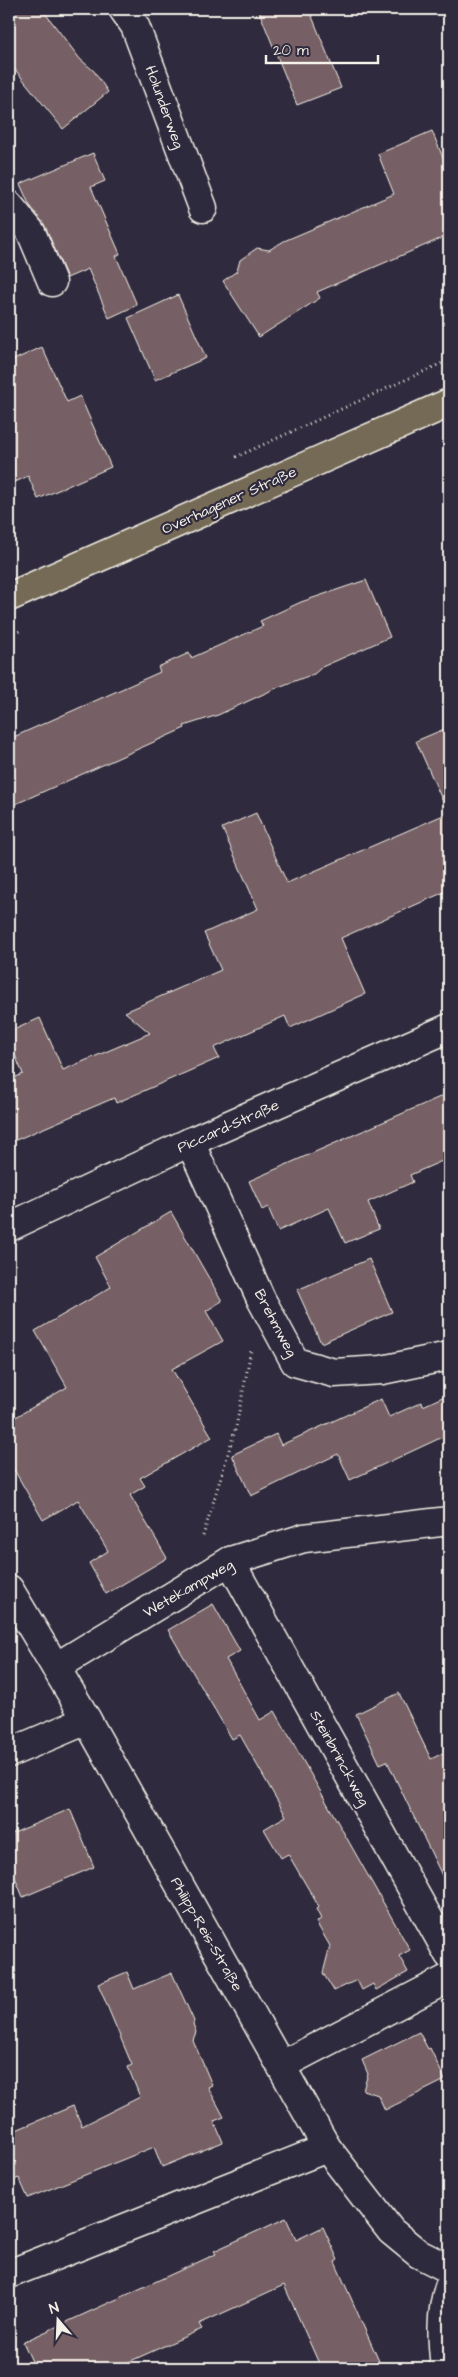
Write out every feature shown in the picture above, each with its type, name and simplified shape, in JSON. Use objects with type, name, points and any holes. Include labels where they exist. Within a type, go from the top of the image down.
[{"type":"main road","name":"Overhagener Straße","points":[[9,597],[449,403]]},
{"type":"street","name":"Holunderweg","points":[[124,9],[135,26],[203,208]]},
{"type":"street","points":[[9,205],[31,232],[52,282]]},
{"type":"street","name":"Piccard-Straße","points":[[9,1227],[190,1142],[449,1028]]},
{"type":"street","name":"Brehmweg","points":[[190,1142],[261,1299],[295,1362],[334,1373],[382,1370],[449,1356]]},
{"type":"street","name":"Wetekampweg","points":[[56,1667],[230,1561],[304,1538],[449,1521]]},
{"type":"street","name":"Steinbrinckweg","points":[[230,1561],[449,1955]]},
{"type":"street","name":"Philipp-Reis-Straße","points":[[9,1589],[87,1720],[327,2148],[391,2231],[419,2254],[449,2269]]},
{"type":"street","points":[[9,1753],[87,1720]]},
{"type":"street","points":[[282,2065],[449,1978]]},
{"type":"street","points":[[9,2274],[327,2148]]},
{"type":"street","points":[[445,2368],[442,2341],[444,2303],[449,2287]]},
{"type":"path","points":[[230,1561],[203,1537],[236,1427],[261,1299]]},
{"type":"building","points":[[9,9],[42,9],[80,59],[94,71],[108,92],[63,129],[9,62]]},
{"type":"building","points":[[258,9],[309,9],[341,88],[297,105]]},
{"type":"building","points":[[432,131],[449,172],[449,235],[317,292],[320,298],[259,337],[223,281],[237,271],[240,260],[257,248],[269,250],[284,241],[394,194],[378,154]]},
{"type":"building","points":[[93,153],[105,181],[91,187],[120,254],[116,256],[137,305],[109,318],[88,269],[67,278],[45,226],[29,204],[20,184]]},
{"type":"building","points":[[178,295],[206,358],[155,380],[128,318]]},
{"type":"building","points":[[42,347],[67,402],[80,396],[111,467],[38,499],[28,476],[9,485],[9,362]]},
{"type":"building","points":[[366,580],[390,637],[322,667],[314,674],[281,686],[218,715],[184,726],[185,728],[9,807],[9,739],[160,672],[158,667],[189,653],[191,658],[263,626],[260,621],[301,602]]},
{"type":"building","points":[[449,727],[449,890],[341,938],[365,994],[290,1028],[285,1016],[214,1048],[219,1058],[116,1103],[114,1098],[9,1143],[9,1080],[23,1074],[9,1041],[9,1032],[40,1018],[63,1070],[150,1033],[125,1012],[221,970],[204,933],[258,909],[222,828],[256,813],[287,883],[448,813],[416,741]]},
{"type":"building","points":[[449,1093],[449,1158],[410,1175],[413,1182],[368,1202],[379,1229],[345,1243],[329,1208],[278,1231],[268,1207],[262,1210],[249,1181]]},
{"type":"building","points":[[171,1212],[222,1301],[206,1311],[223,1341],[172,1369],[212,1437],[140,1478],[145,1486],[130,1495],[167,1558],[106,1594],[89,1563],[108,1551],[78,1500],[43,1520],[9,1461],[9,1421],[67,1387],[35,1331],[111,1287],[95,1257]]},
{"type":"building","points":[[369,1259],[392,1312],[321,1343],[297,1290]]},
{"type":"building","points":[[449,1394],[449,1434],[350,1480],[338,1454],[251,1496],[232,1455],[276,1434],[281,1445],[381,1399],[389,1417],[422,1402],[423,1406]]},
{"type":"building","points":[[213,1604],[240,1651],[226,1659],[260,1720],[275,1711],[410,1950],[399,1956],[408,1972],[376,1990],[373,1984],[362,1990],[357,1980],[334,1991],[323,1973],[330,1946],[316,1922],[321,1919],[316,1909],[319,1907],[288,1854],[281,1858],[264,1829],[286,1816],[240,1735],[232,1739],[168,1630]]},
{"type":"building","points":[[399,1693],[431,1759],[449,1750],[449,1890],[387,1761],[380,1764],[356,1714]]},
{"type":"building","points":[[70,1809],[94,1867],[23,1897],[9,1863],[9,1835]]},
{"type":"building","points":[[127,1972],[134,1989],[172,1973],[194,2021],[193,2024],[196,2032],[193,2040],[212,2085],[208,2087],[224,2117],[214,2121],[223,2142],[162,2167],[154,2147],[28,2198],[19,2178],[9,2182],[9,2133],[73,2106],[82,2126],[140,2097],[128,2067],[132,2065],[98,1984]]},
{"type":"building","points":[[419,2032],[428,2049],[430,2048],[445,2080],[385,2110],[378,2095],[363,2090],[368,2074],[362,2060]]},
{"type":"building","points":[[286,2218],[296,2240],[323,2227],[338,2260],[335,2262],[382,2368],[321,2368],[284,2285],[199,2324],[202,2329],[115,2368],[35,2368],[23,2342],[216,2254],[214,2251]]}]
